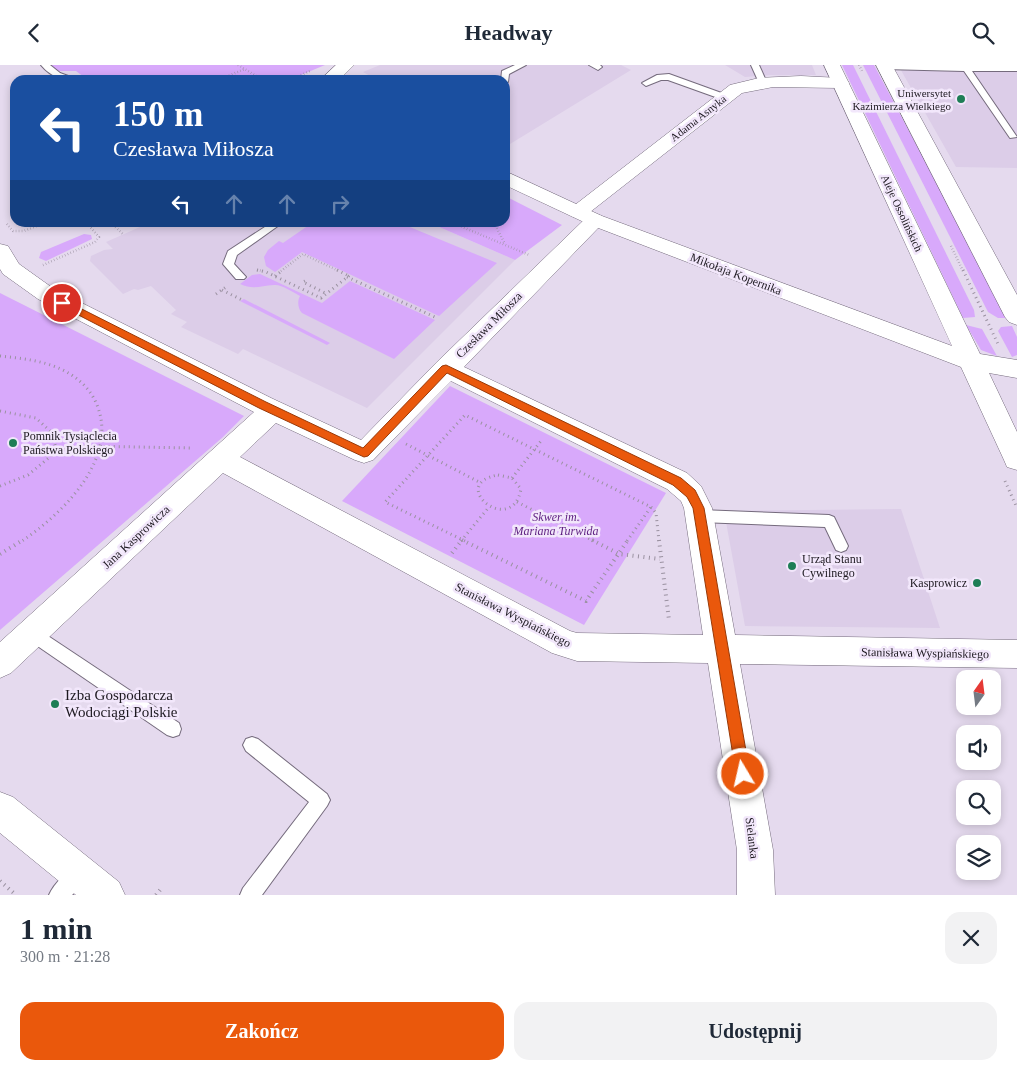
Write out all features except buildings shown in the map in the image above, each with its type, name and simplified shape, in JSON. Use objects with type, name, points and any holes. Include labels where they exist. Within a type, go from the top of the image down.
[{"type":"street","points":[[335,75],[346,65]]},
{"type":"street","points":[[884,65],[1017,317]]},
{"type":"street","name":"Adama Asnyka","points":[[586,216],[724,97],[746,85],[836,74]]},
{"type":"street","name":"Aleje Ossolińskich","points":[[836,74],[846,90],[1017,460]]},
{"type":"street","name":"Mikołaja Kopernika","points":[[510,179],[586,216],[971,361]]},
{"type":"street","name":"Czesława Miłosza","points":[[273,410],[364,453],[446,368],[586,216]]},
{"type":"street","points":[[0,251],[11,269],[46,294],[273,410]]},
{"type":"street","points":[[971,361],[1017,369]]},
{"type":"street","name":"Sielanka","points":[[446,368],[677,481],[691,494],[700,517],[753,841],[756,895]]},
{"type":"street","name":"Jana Kasprowicza","points":[[0,663],[33,633],[207,454],[273,410]]},
{"type":"street","name":"Stanisława Wyspiańskiego","points":[[207,454],[563,643],[588,649],[1017,654]]},
{"type":"street","points":[[0,810],[82,888]]},
{"type":"lane","points":[[44,65],[57,75]]},
{"type":"lane","points":[[505,75],[505,73],[522,65]]},
{"type":"lane","points":[[756,65],[763,83]]},
{"type":"lane","points":[[884,65],[1017,68]]},
{"type":"lane","points":[[966,68],[1013,136]]},
{"type":"lane","points":[[646,83],[660,77],[669,77],[724,97]]},
{"type":"lane","points":[[240,277],[228,264],[232,253],[271,227]]},
{"type":"lane","points":[[700,517],[829,521],[841,546]]},
{"type":"lane","points":[[33,633],[173,729]]},
{"type":"lane","points":[[250,895],[322,800],[252,745]]},
{"type":"path","points":[[238,65],[255,75]]},
{"type":"path","points":[[231,75],[245,69]]},
{"type":"path","points":[[7,224],[13,231],[32,227]]},
{"type":"path","points":[[40,267],[95,242],[99,237],[90,227]]},
{"type":"path","points":[[115,227],[123,234]]},
{"type":"path","points":[[462,227],[534,257]]},
{"type":"path","points":[[496,227],[505,245]]},
{"type":"path","points":[[349,276],[321,298],[273,275],[303,255],[349,276],[437,318]]},
{"type":"path","points":[[305,281],[303,282],[327,293]]},
{"type":"path","points":[[222,290],[242,300]]},
{"type":"path","points":[[980,322],[995,322]]},
{"type":"path","points":[[988,322],[1001,349]]},
{"type":"path","points":[[0,356],[14,356],[48,363],[62,368],[83,382],[91,392],[100,411],[102,425],[102,447],[87,477],[67,503],[31,535],[0,554]]},
{"type":"path","points":[[0,411],[36,418],[51,432],[57,451]]},
{"type":"path","points":[[650,507],[586,601],[385,502],[464,415],[650,507],[656,513],[660,559],[670,623]]},
{"type":"path","points":[[402,442],[481,483]]},
{"type":"path","points":[[0,486],[28,475],[57,451],[81,446],[207,454]]},
{"type":"path","points":[[512,478],[534,450]]},
{"type":"path","points":[[498,475],[512,478],[521,489],[521,494],[517,502],[506,508],[489,507],[479,498],[478,490],[481,483],[488,477],[498,475]]},
{"type":"path","points":[[517,502],[619,554],[660,559]]},
{"type":"path","points":[[451,554],[489,507]]},
{"type":"path","points":[[0,881],[16,895]]},
{"type":"path","points":[[156,895],[160,890]]},
{"type":"shaded area","points":[[380,65],[621,65],[631,70],[510,144],[510,75],[368,75],[363,72]]},
{"type":"shaded area","points":[[725,65],[812,65],[816,75],[745,77]]},
{"type":"shaded area","name":"Uniwersytet Kazimierza Wielkiego","points":[[898,65],[1017,65],[1017,168],[956,167]]},
{"type":"shaded area","points":[[140,227],[439,227],[515,260],[367,408],[243,349],[238,354],[181,327],[187,322],[171,314],[176,310],[151,286],[138,290],[134,289],[123,294],[90,261],[91,256],[104,250],[113,249],[106,242]]},
{"type":"shaded area","points":[[901,509],[940,628],[745,626],[724,511]]},
{"type":"green space","points":[[45,65],[325,65],[301,75],[81,75],[76,71],[52,71]]},
{"type":"green space","points":[[842,65],[853,65],[974,310],[975,317],[963,318]]},
{"type":"green space","points":[[863,65],[874,65],[1008,318],[998,318],[988,312]]},
{"type":"green space","points":[[510,199],[562,225],[515,260],[439,227],[510,227]]},
{"type":"green space","points":[[306,227],[410,227],[497,263],[439,316],[302,252],[275,272],[266,266],[264,257],[268,250],[279,241],[283,243]]},
{"type":"green space","points":[[84,234],[91,235],[92,239],[46,261],[39,258],[41,252]]},
{"type":"green space","points":[[260,274],[322,303],[350,281],[435,320],[394,359],[302,313],[298,305],[300,296],[287,289],[277,285],[253,287],[240,284],[252,275]]},
{"type":"green space","points":[[0,293],[244,416],[223,437],[0,630]]},
{"type":"green space","points":[[244,299],[330,343],[327,345],[240,301]]},
{"type":"green space","points":[[966,325],[982,329],[997,356],[981,350]]},
{"type":"green space","points":[[1012,326],[1017,337],[1017,355],[1012,357],[998,331],[1001,327]]},
{"type":"green space","name":"Skwer im. Mariana Turwida","points":[[450,386],[666,493],[584,625],[342,501]]},
{"type":"place","name":"Uniwersytet Kazimierza Wielkiego","points":[[961,99]]},
{"type":"place","name":"Pomnik Tysiąclecia Państwa Polskiego","points":[[13,443]]},
{"type":"place","name":"Urząd Stanu Cywilnego","points":[[792,566]]},
{"type":"place","name":"Kasprowicz","points":[[977,583]]},
{"type":"place","name":"Izba Gospodarcza Wodociągi Polskie","points":[[55,704]]},
{"type":"route","points":[[62,303],[262,405],[364,453],[446,368],[677,481],[691,494],[698,508],[743,774]]}]
